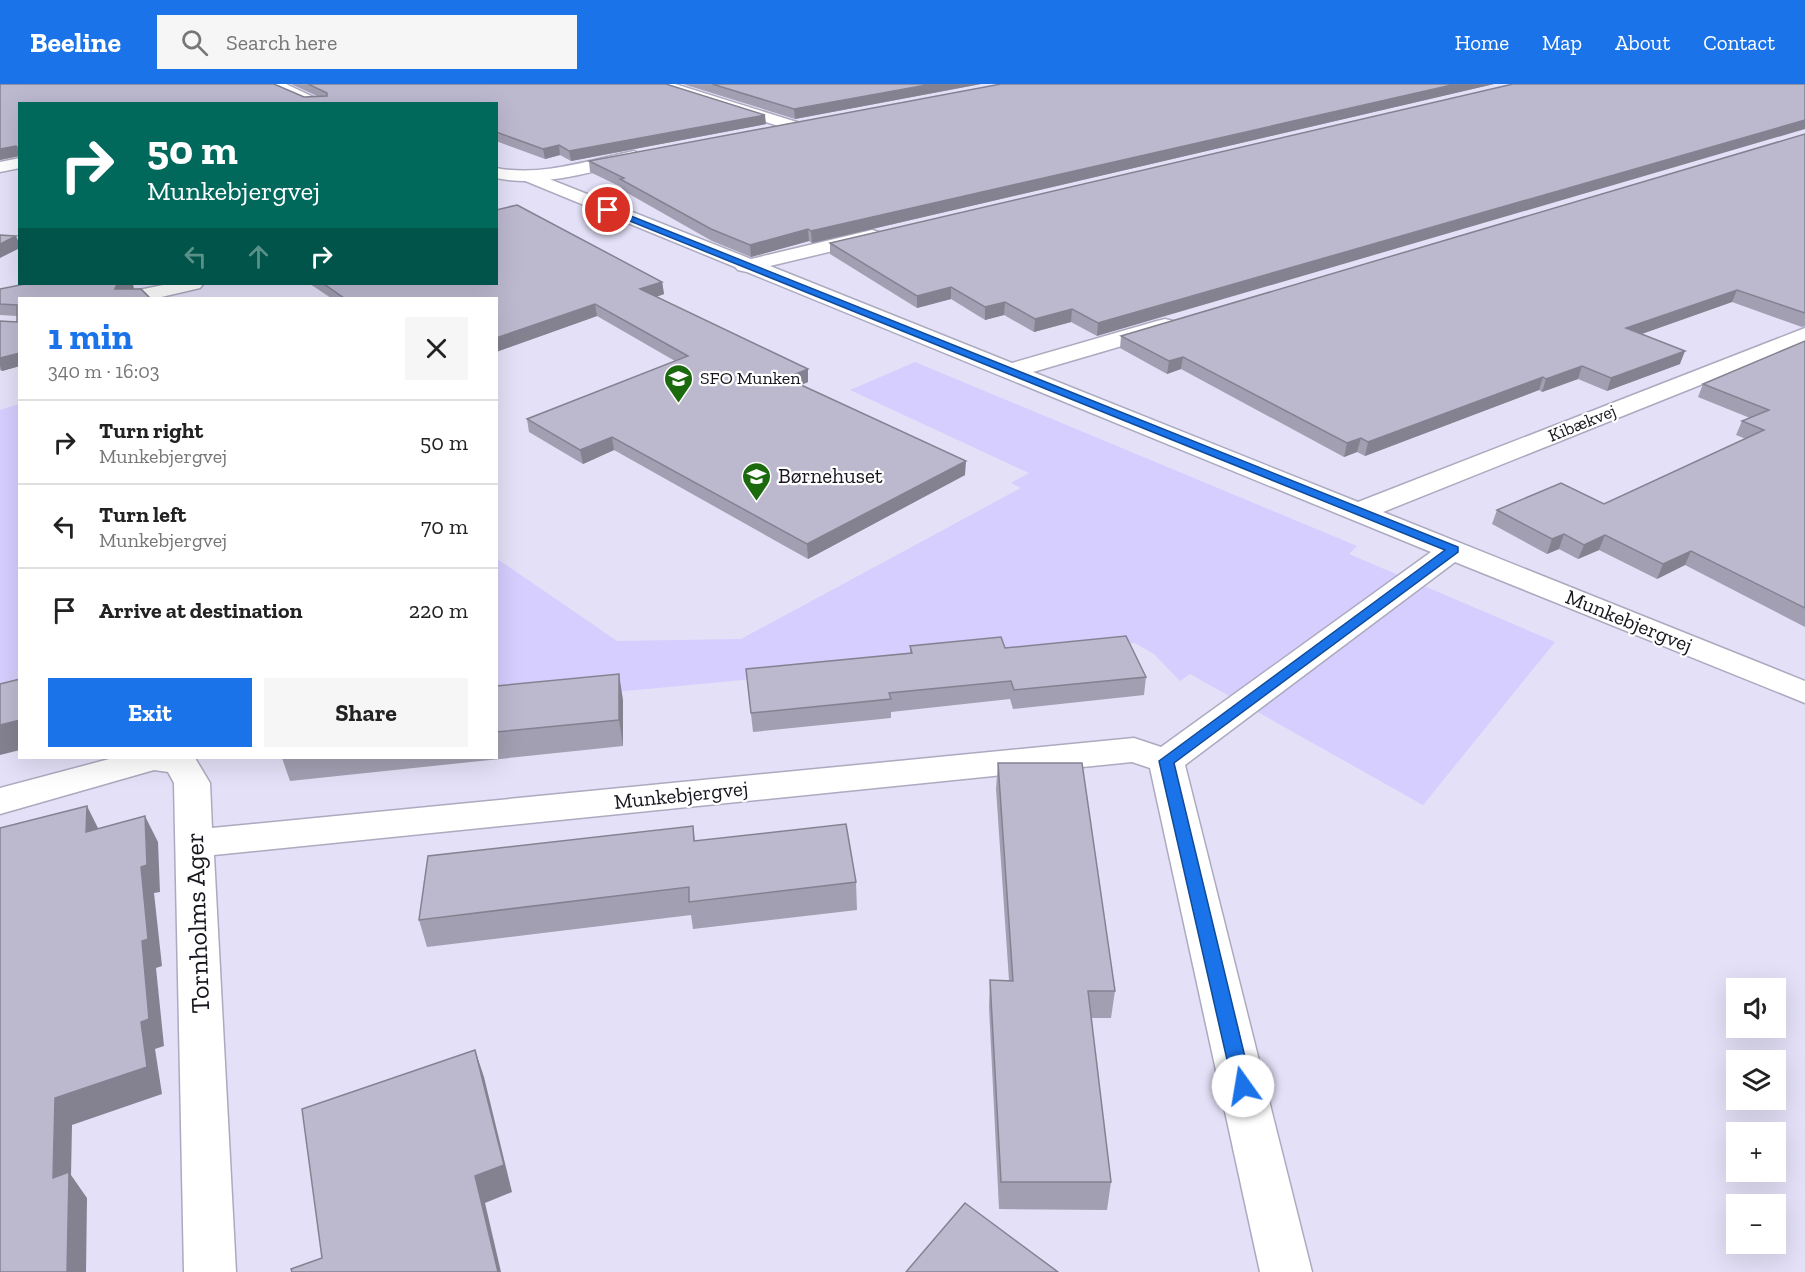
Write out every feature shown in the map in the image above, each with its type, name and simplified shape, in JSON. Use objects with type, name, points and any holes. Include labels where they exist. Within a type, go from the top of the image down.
[{"type":"street","points":[[273,84],[318,102]]},
{"type":"street","points":[[660,84],[799,125],[760,132]]},
{"type":"street","points":[[498,174],[529,176],[649,153]]},
{"type":"street","points":[[0,167],[18,163]]},
{"type":"street","name":"Munkebjergvej","points":[[529,176],[745,266],[1360,511],[1805,693]]},
{"type":"street","points":[[745,266],[885,233]]},
{"type":"street","points":[[136,297],[189,285]]},
{"type":"street","points":[[1010,372],[1181,321]]},
{"type":"street","name":"Kibækvej","points":[[1360,511],[1805,335]]},
{"type":"street","points":[[1286,1272],[1166,761],[1454,549]]},
{"type":"street","name":"Munkebjergvej","points":[[194,843],[1134,750],[1166,761]]},
{"type":"street","name":"Tornholms Ager","points":[[0,801],[150,759]]},
{"type":"street","name":"Tornholms Ager","points":[[159,759],[181,763],[192,783],[210,1272]]},
{"type":"shaded area","points":[[915,362],[1357,546],[1349,554],[1555,642],[1423,805],[1190,674],[1180,681],[1154,654],[1135,643],[498,703],[498,559],[617,641],[741,639],[1021,488],[1011,483],[1029,473],[850,390]]},
{"type":"shaded area","points":[[18,404],[18,681],[0,686],[0,410]]},
{"type":"building","points":[[0,84],[274,84],[304,97],[327,96],[327,93],[308,84],[666,84],[765,115],[569,151],[559,145],[543,149],[498,133],[498,102],[18,102],[18,148],[16,146],[0,149]]},
{"type":"building","points":[[712,84],[932,84],[794,109]]},
{"type":"building","points":[[1001,84],[1456,84],[811,231],[808,229],[750,245],[711,229],[620,179],[624,178],[589,161]]},
{"type":"building","points":[[1513,84],[1805,84],[1805,120],[1098,323],[1072,309],[1035,319],[1005,302],[985,307],[951,287],[917,296],[830,243]]},
{"type":"building","points":[[1805,134],[1805,313],[1737,290],[1626,328],[1685,351],[1611,378],[1582,366],[1546,379],[1543,377],[1368,442],[1361,438],[1347,443],[1183,357],[1169,361],[1121,336]]},
{"type":"building","points":[[517,205],[662,282],[640,289],[808,369],[786,378],[966,461],[807,544],[612,437],[580,450],[527,419],[688,356],[595,304],[498,337],[498,297],[343,297],[325,285],[498,285],[498,210]]},
{"type":"building","points":[[0,235],[16,236],[0,244]]},
{"type":"building","points":[[20,285],[117,285],[115,289],[141,289],[149,297],[18,297],[18,354],[0,358],[0,321],[17,322],[17,305],[0,304],[0,289]]},
{"type":"building","points":[[1805,341],[1805,608],[1691,551],[1663,564],[1605,535],[1584,545],[1564,534],[1552,539],[1497,510],[1561,483],[1604,504],[1764,430],[1742,421],[1769,410],[1703,384]]},
{"type":"building","points":[[1126,636],[1146,677],[1014,690],[1011,681],[889,693],[891,699],[751,713],[746,669],[912,653],[910,646],[1001,637],[1005,648]]},
{"type":"building","points":[[619,674],[619,720],[498,732],[498,686]]},
{"type":"building","points":[[18,680],[18,720],[0,725],[0,684]]},
{"type":"building","points":[[998,763],[1082,763],[1115,991],[1088,991],[1111,1182],[1001,1182],[990,980],[1013,981]]},
{"type":"building","points":[[87,806],[86,832],[145,816],[147,865],[141,867],[148,939],[142,941],[149,1019],[141,1022],[147,1067],[55,1098],[53,1178],[69,1172],[67,1272],[0,1272],[0,828]]},
{"type":"building","points":[[846,824],[856,882],[689,902],[689,887],[419,920],[428,856],[693,826],[694,841]]},
{"type":"building","points":[[475,1050],[504,1165],[475,1176],[498,1272],[292,1272],[291,1269],[322,1258],[302,1109]]},
{"type":"building","points":[[965,1203],[1058,1272],[906,1272]]},
{"type":"place","name":"SFO Munken","points":[[679,404]]},
{"type":"place","name":"Børnehuset","points":[[757,502]]},
{"type":"route","points":[[608,210],[1454,549],[1166,761],[1243,1086]]}]
